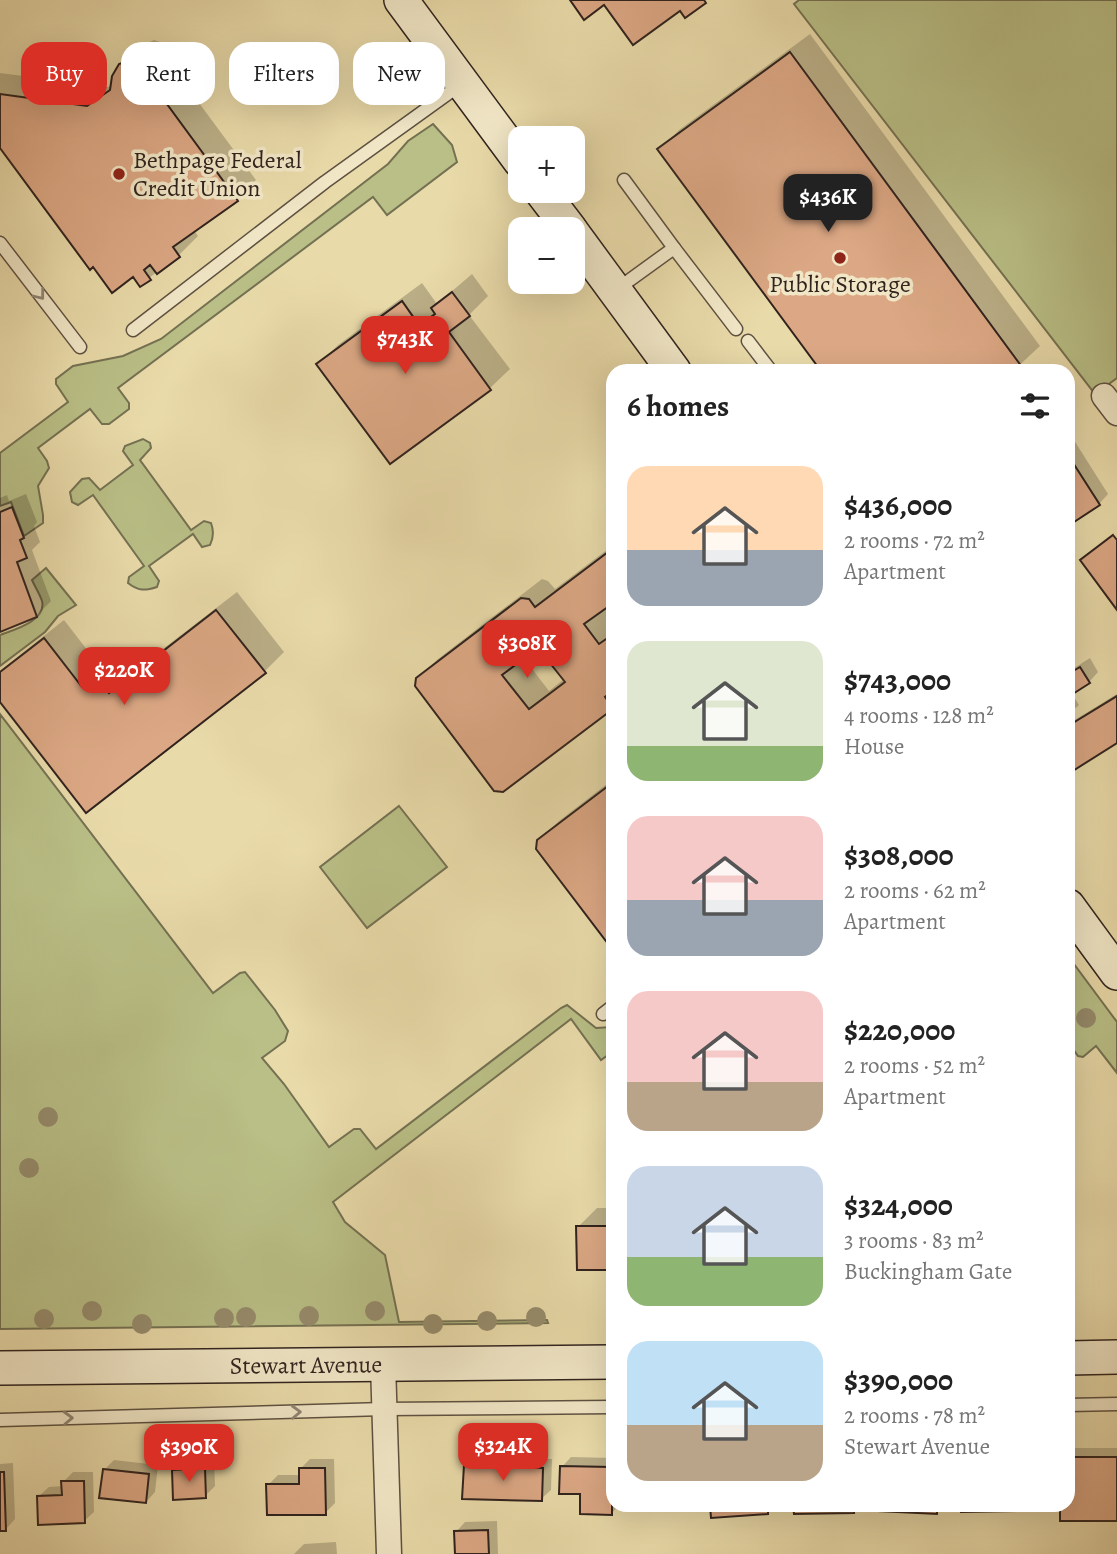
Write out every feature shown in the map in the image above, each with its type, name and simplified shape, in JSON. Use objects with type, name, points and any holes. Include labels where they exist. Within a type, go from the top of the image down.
[{"type":"main road","points":[[401,0],[508,145]]},
{"type":"main road","points":[[585,250],[669,364]]},
{"type":"main road","points":[[1075,916],[1117,973]]},
{"type":"main road","points":[[1075,1358],[1117,1357]]},
{"type":"main road","name":"Stewart Avenue","points":[[0,1368],[606,1362]]},
{"type":"street","points":[[383,1364],[389,1554]]},
{"type":"lane","points":[[133,330],[462,83]]},
{"type":"lane","points":[[624,180],[736,329]]},
{"type":"lane","points":[[0,243],[80,347]]},
{"type":"lane","points":[[616,291],[674,248]]},
{"type":"lane","points":[[748,341],[766,364]]},
{"type":"lane","points":[[1075,1405],[1117,1404]]},
{"type":"lane","points":[[0,1420],[384,1409],[606,1407]]},
{"type":"green space","points":[[799,0],[1117,0],[1117,378],[1095,394],[1075,368],[1075,364],[1072,364],[794,4]]},
{"type":"green space","points":[[433,124],[452,145],[457,162],[387,215],[373,197],[118,388],[129,403],[129,409],[109,424],[102,424],[90,409],[38,448],[49,468],[38,486],[43,523],[24,536],[11,502],[0,506],[0,453],[68,402],[56,384],[56,379],[73,366],[123,356],[161,339],[388,164],[408,141]]},
{"type":"green space","points":[[143,439],[150,443],[151,448],[140,460],[191,530],[204,521],[211,523],[213,529],[210,545],[202,547],[193,534],[149,566],[159,581],[157,587],[145,590],[128,583],[129,577],[144,566],[93,495],[78,505],[72,502],[70,492],[82,479],[89,478],[100,490],[133,465],[123,451],[125,446]]},
{"type":"green space","points":[[46,568],[76,605],[58,616],[45,632],[0,666],[0,635],[28,624],[42,608],[42,601],[32,580]]},
{"type":"green space","points":[[0,714],[213,993],[245,972],[275,1010],[288,1031],[285,1041],[262,1058],[329,1147],[354,1129],[360,1129],[376,1149],[567,1005],[596,1028],[606,1027],[606,1056],[601,1060],[571,1019],[333,1202],[345,1222],[385,1255],[399,1322],[547,1320],[548,1323],[0,1329]]},
{"type":"green space","points":[[399,806],[447,867],[367,928],[320,867]]},
{"type":"green space","points":[[1075,965],[1117,1022],[1117,1073],[1096,1046],[1083,1057],[1075,1052]]},
{"type":"building","points":[[570,0],[704,0],[706,3],[685,18],[680,11],[633,45],[604,5],[584,20]]},
{"type":"building","name":"Public Storage","points":[[790,52],[1020,364],[816,364],[657,149]]},
{"type":"building","name":"Bethpage Federal Credit Union","points":[[121,63],[121,105],[168,105],[238,201],[173,247],[180,257],[157,274],[150,265],[144,270],[151,280],[140,287],[133,277],[112,293],[93,267],[90,270],[0,148],[0,94],[21,97],[21,105],[107,105],[107,92]]},
{"type":"building","points":[[452,292],[470,316],[449,332],[491,390],[390,464],[316,364],[402,301],[419,325],[435,314],[431,308]]},
{"type":"building","points":[[1075,466],[1100,505],[1075,521]]},
{"type":"building","points":[[12,507],[24,538],[20,540],[27,558],[17,562],[37,617],[0,632],[0,512]]},
{"type":"building","points":[[1113,535],[1117,540],[1117,610],[1080,560]]},
{"type":"building","points":[[606,554],[606,608],[584,624],[599,644],[606,639],[606,714],[503,792],[494,791],[415,686],[416,678],[521,598],[529,599],[535,607]],"holes":[[[538,648],[565,682],[529,709],[502,675]]]},
{"type":"building","points":[[216,610],[266,673],[86,813],[0,702],[0,672],[44,638],[82,687],[97,677],[109,693]]},
{"type":"building","points":[[1080,667],[1090,683],[1075,693],[1075,670]]},
{"type":"building","points":[[1117,696],[1117,743],[1075,770],[1075,722]]},
{"type":"building","points":[[606,788],[606,941],[536,849],[537,840]]},
{"type":"building","points":[[576,1226],[606,1226],[606,1270],[577,1270]]},
{"type":"building","points":[[1075,1457],[1117,1457],[1117,1521],[1060,1521],[1060,1512],[1075,1512]]},
{"type":"building","points":[[464,1465],[543,1468],[542,1501],[462,1499]]},
{"type":"building","points":[[560,1466],[606,1467],[606,1512],[612,1512],[612,1515],[580,1514],[580,1494],[559,1494]]},
{"type":"building","points":[[205,1468],[206,1498],[173,1500],[172,1470]]},
{"type":"building","points":[[299,1468],[325,1468],[326,1515],[267,1515],[266,1484],[299,1484]]},
{"type":"building","points":[[103,1469],[149,1474],[146,1503],[99,1498]]},
{"type":"building","points":[[0,1472],[4,1472],[6,1531],[0,1531]]},
{"type":"building","points":[[61,1481],[84,1481],[85,1523],[38,1525],[37,1496],[62,1495]]},
{"type":"building","points":[[711,1512],[768,1512],[768,1514],[711,1518]]},
{"type":"building","points":[[794,1512],[854,1512],[854,1513]]},
{"type":"building","points":[[898,1512],[937,1512],[937,1514]]},
{"type":"building","points":[[488,1530],[489,1554],[455,1554],[454,1531]]},
{"type":"place","name":"Bethpage Federal Credit Union","points":[[119,174]]},
{"type":"place","name":"Public Storage","points":[[840,258]]}]
